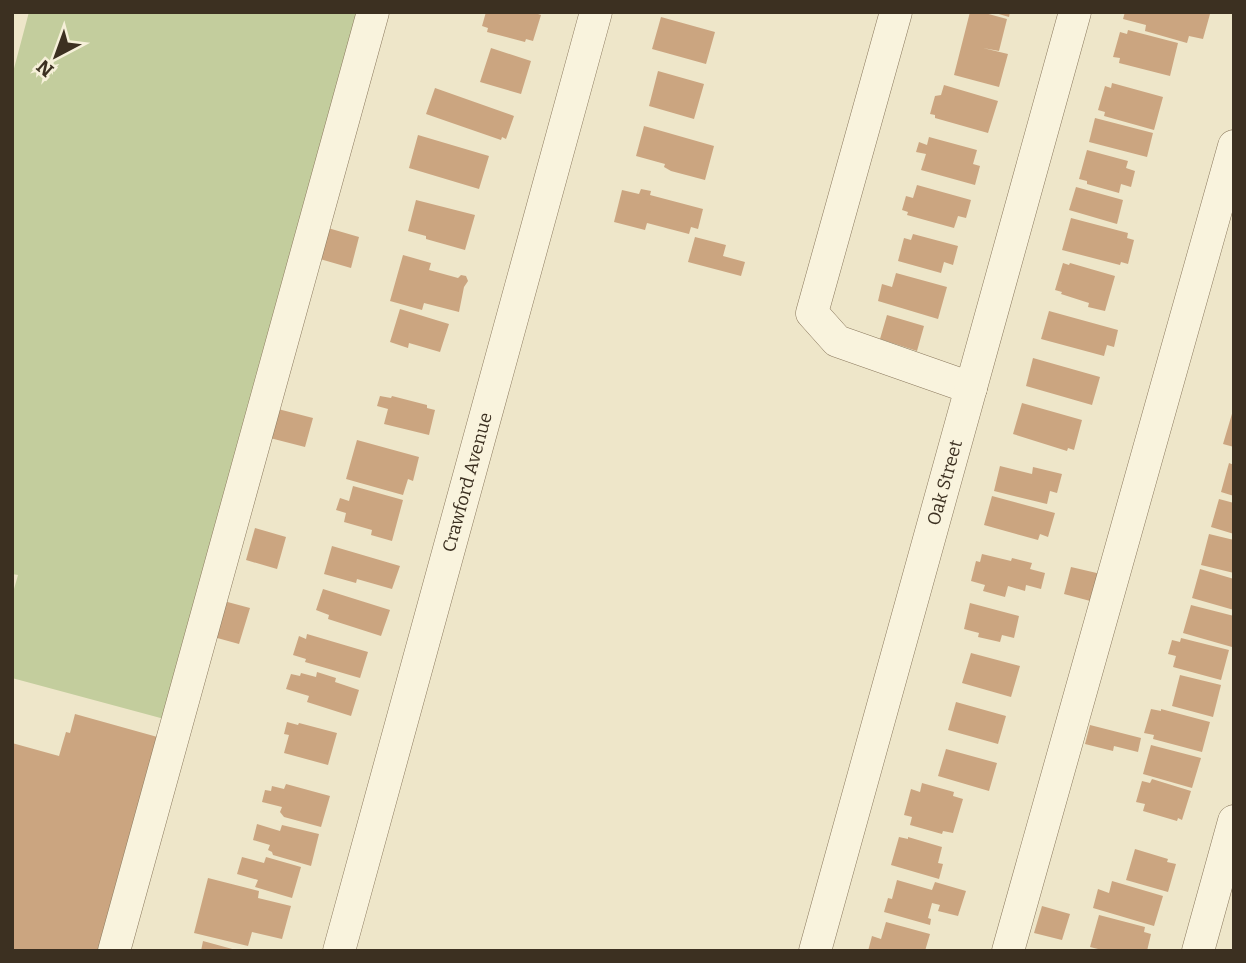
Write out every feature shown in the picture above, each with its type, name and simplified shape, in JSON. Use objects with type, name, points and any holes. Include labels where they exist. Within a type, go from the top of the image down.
[{"type":"street","points":[[114,951],[373,12]]},
{"type":"street","name":"Crawford Avenue","points":[[340,951],[596,12]]},
{"type":"street","points":[[896,12],[812,313],[837,341],[971,388]]},
{"type":"street","name":"Oak Street","points":[[815,951],[1075,12]]},
{"type":"street","points":[[1008,951],[1234,146]]},
{"type":"street","points":[[1198,951],[1234,821]]},
{"type":"green space","points":[[29,12],[366,12],[168,720],[12,678],[12,596],[18,575],[12,574],[12,76]]},
{"type":"building","points":[[486,12],[532,12],[541,15],[533,41],[526,39],[525,42],[487,32],[488,28],[482,26]]},
{"type":"building","points":[[970,12],[1007,19],[999,51],[983,48],[1008,54],[999,87],[954,75]]},
{"type":"building","points":[[992,12],[1010,12],[1009,17]]},
{"type":"building","points":[[1125,12],[1210,14],[1203,39],[1189,36],[1187,43],[1145,31],[1146,25],[1123,19]]},
{"type":"building","points":[[661,17],[715,32],[706,64],[652,49]]},
{"type":"building","points":[[1128,30],[1178,43],[1170,76],[1119,63],[1120,58],[1113,57],[1120,32],[1127,34]]},
{"type":"building","points":[[491,48],[531,61],[521,94],[480,82]]},
{"type":"building","points":[[658,71],[704,84],[694,119],[649,106]]},
{"type":"building","points":[[1112,83],[1163,97],[1154,130],[1104,116],[1105,112],[1098,110],[1105,86],[1111,88]]},
{"type":"building","points":[[944,85],[998,101],[988,133],[935,118],[935,115],[930,114],[935,96],[941,95]]},
{"type":"building","points":[[435,88],[514,116],[506,139],[502,137],[501,140],[426,114]]},
{"type":"building","points":[[1095,118],[1153,133],[1147,157],[1089,142]]},
{"type":"building","points":[[644,126],[714,146],[705,180],[671,171],[664,167],[665,164],[636,156]]},
{"type":"building","points":[[418,135],[489,156],[479,189],[409,168]]},
{"type":"building","points":[[929,137],[977,150],[973,164],[980,166],[975,185],[921,170],[926,154],[916,152],[919,142],[927,145]]},
{"type":"building","points":[[1087,150],[1128,161],[1126,168],[1135,171],[1131,187],[1121,184],[1119,193],[1079,179]]},
{"type":"building","points":[[917,185],[971,200],[966,218],[958,216],[954,228],[907,215],[908,212],[902,210],[906,196],[913,198]]},
{"type":"building","points":[[1076,187],[1123,200],[1117,224],[1069,210]]},
{"type":"building","points":[[641,189],[651,191],[650,195],[703,209],[698,229],[691,227],[689,234],[647,223],[645,230],[614,222],[622,190],[639,194]]},
{"type":"building","points":[[416,200],[475,215],[465,250],[408,231]]},
{"type":"building","points":[[1071,218],[1128,233],[1127,238],[1134,240],[1128,264],[1121,262],[1120,265],[1062,250]]},
{"type":"building","points":[[328,228],[359,237],[351,268],[320,259]]},
{"type":"building","points":[[913,234],[958,246],[953,265],[944,262],[941,273],[898,261],[904,238],[911,240]]},
{"type":"building","points":[[695,237],[726,245],[723,256],[745,262],[741,276],[688,262]]},
{"type":"building","points":[[403,255],[431,263],[429,270],[458,278],[461,275],[466,276],[468,281],[464,287],[459,312],[424,303],[422,310],[390,301]]},
{"type":"building","points":[[1063,263],[1115,276],[1105,311],[1088,307],[1089,303],[1055,290]]},
{"type":"building","points":[[896,273],[947,287],[938,319],[878,301],[882,284],[892,287]]},
{"type":"building","points":[[400,309],[449,324],[440,352],[409,343],[408,348],[390,342]]},
{"type":"building","points":[[1049,311],[1118,330],[1114,347],[1107,345],[1104,356],[1041,339]]},
{"type":"building","points":[[887,315],[924,326],[917,351],[880,339]]},
{"type":"building","points":[[1033,358],[1100,377],[1092,405],[1026,386]]},
{"type":"building","points":[[380,396],[392,396],[427,405],[427,408],[435,410],[429,435],[384,424],[388,409],[377,406]]},
{"type":"building","points":[[1022,403],[1082,420],[1074,450],[1068,448],[1067,451],[1013,434]]},
{"type":"building","points":[[1234,407],[1234,447],[1223,444]]},
{"type":"building","points":[[278,409],[313,418],[305,447],[270,438]]},
{"type":"building","points":[[357,440],[419,457],[413,481],[408,479],[403,495],[346,479]]},
{"type":"building","points":[[1229,463],[1234,465],[1234,496],[1221,492]]},
{"type":"building","points":[[1000,466],[1032,474],[1033,467],[1062,474],[1057,493],[1050,491],[1047,504],[994,491]]},
{"type":"building","points":[[353,486],[403,500],[392,541],[371,535],[372,530],[344,522],[346,513],[336,510],[340,498],[349,501]]},
{"type":"building","points":[[992,496],[1055,513],[1048,537],[1040,534],[1038,540],[984,525]]},
{"type":"building","points":[[1219,499],[1234,503],[1234,534],[1211,527]]},
{"type":"building","points":[[255,528],[286,537],[277,569],[246,560]]},
{"type":"building","points":[[1209,534],[1234,540],[1234,573],[1201,565]]},
{"type":"building","points":[[332,546],[400,566],[392,589],[357,579],[356,583],[324,574]]},
{"type":"building","points":[[982,554],[1032,563],[1030,569],[1045,573],[1041,589],[1026,585],[1025,591],[1008,586],[1005,597],[983,591],[985,585],[971,581],[976,561],[980,562]]},
{"type":"building","points":[[1071,567],[1101,574],[1094,602],[1064,594]]},
{"type":"building","points":[[1200,569],[1234,579],[1234,610],[1192,598]]},
{"type":"building","points":[[323,589],[390,610],[381,636],[328,619],[329,615],[316,610]]},
{"type":"building","points":[[220,600],[250,608],[239,644],[210,636]]},
{"type":"building","points":[[970,603],[1019,616],[1014,638],[1002,635],[1000,642],[978,637],[979,633],[964,629]]},
{"type":"building","points":[[1191,605],[1234,616],[1232,647],[1183,633]]},
{"type":"building","points":[[307,634],[368,652],[360,678],[305,662],[306,659],[293,655],[299,636],[306,639]]},
{"type":"building","points":[[1181,638],[1229,650],[1221,680],[1173,667],[1176,656],[1168,654],[1172,640],[1180,642]]},
{"type":"building","points":[[971,653],[1020,666],[1011,697],[962,683]]},
{"type":"building","points":[[317,672],[336,678],[335,682],[359,690],[351,716],[307,702],[309,696],[286,689],[291,674],[300,676],[301,673],[316,677]]},
{"type":"building","points":[[1180,675],[1221,685],[1213,717],[1172,706]]},
{"type":"building","points":[[956,702],[1006,716],[998,744],[948,730]]},
{"type":"building","points":[[1151,709],[1161,709],[1210,722],[1202,752],[1153,739],[1154,735],[1144,733]]},
{"type":"building","points":[[75,714],[161,738],[101,951],[12,951],[12,743],[59,756]]},
{"type":"building","points":[[287,722],[337,733],[328,765],[284,753],[289,735],[284,734]]},
{"type":"building","points":[[1090,725],[1141,738],[1138,752],[1114,746],[1113,751],[1085,744]]},
{"type":"building","points":[[1151,745],[1201,758],[1192,788],[1143,774]]},
{"type":"building","points":[[946,749],[997,763],[989,791],[938,776]]},
{"type":"building","points":[[1152,779],[1191,791],[1182,820],[1143,811],[1145,804],[1136,802],[1142,781],[1150,783]]},
{"type":"building","points":[[922,783],[954,792],[953,796],[963,799],[953,833],[943,831],[942,834],[910,825],[912,817],[904,815],[911,789],[920,792]]},
{"type":"building","points":[[286,784],[330,796],[321,827],[284,817],[280,812],[282,807],[262,802],[265,790],[271,791],[272,786],[284,789]]},
{"type":"building","points":[[257,824],[280,831],[282,825],[319,834],[311,866],[273,855],[268,850],[270,845],[253,840]]},
{"type":"building","points":[[899,837],[942,847],[938,863],[943,864],[939,879],[891,865]]},
{"type":"building","points":[[1135,849],[1176,864],[1168,892],[1126,880]]},
{"type":"building","points":[[242,857],[264,863],[266,857],[301,867],[292,898],[255,887],[258,880],[237,874]]},
{"type":"building","points":[[208,878],[259,891],[258,898],[291,906],[282,939],[252,932],[248,946],[194,933]]},
{"type":"building","points":[[897,880],[932,890],[935,882],[966,891],[958,916],[938,911],[940,905],[932,903],[928,918],[931,919],[930,925],[884,912],[888,898],[892,899]]},
{"type":"building","points":[[1112,881],[1163,896],[1154,926],[1093,908],[1098,889],[1109,893]]},
{"type":"building","points":[[1042,906],[1070,914],[1062,940],[1034,933]]},
{"type":"building","points":[[1099,915],[1145,927],[1144,932],[1151,934],[1147,951],[1106,951],[1090,947]]},
{"type":"building","points":[[886,922],[930,934],[925,951],[868,951],[872,936],[881,939]]},
{"type":"building","points":[[203,941],[236,950],[236,951],[201,951]]}]
